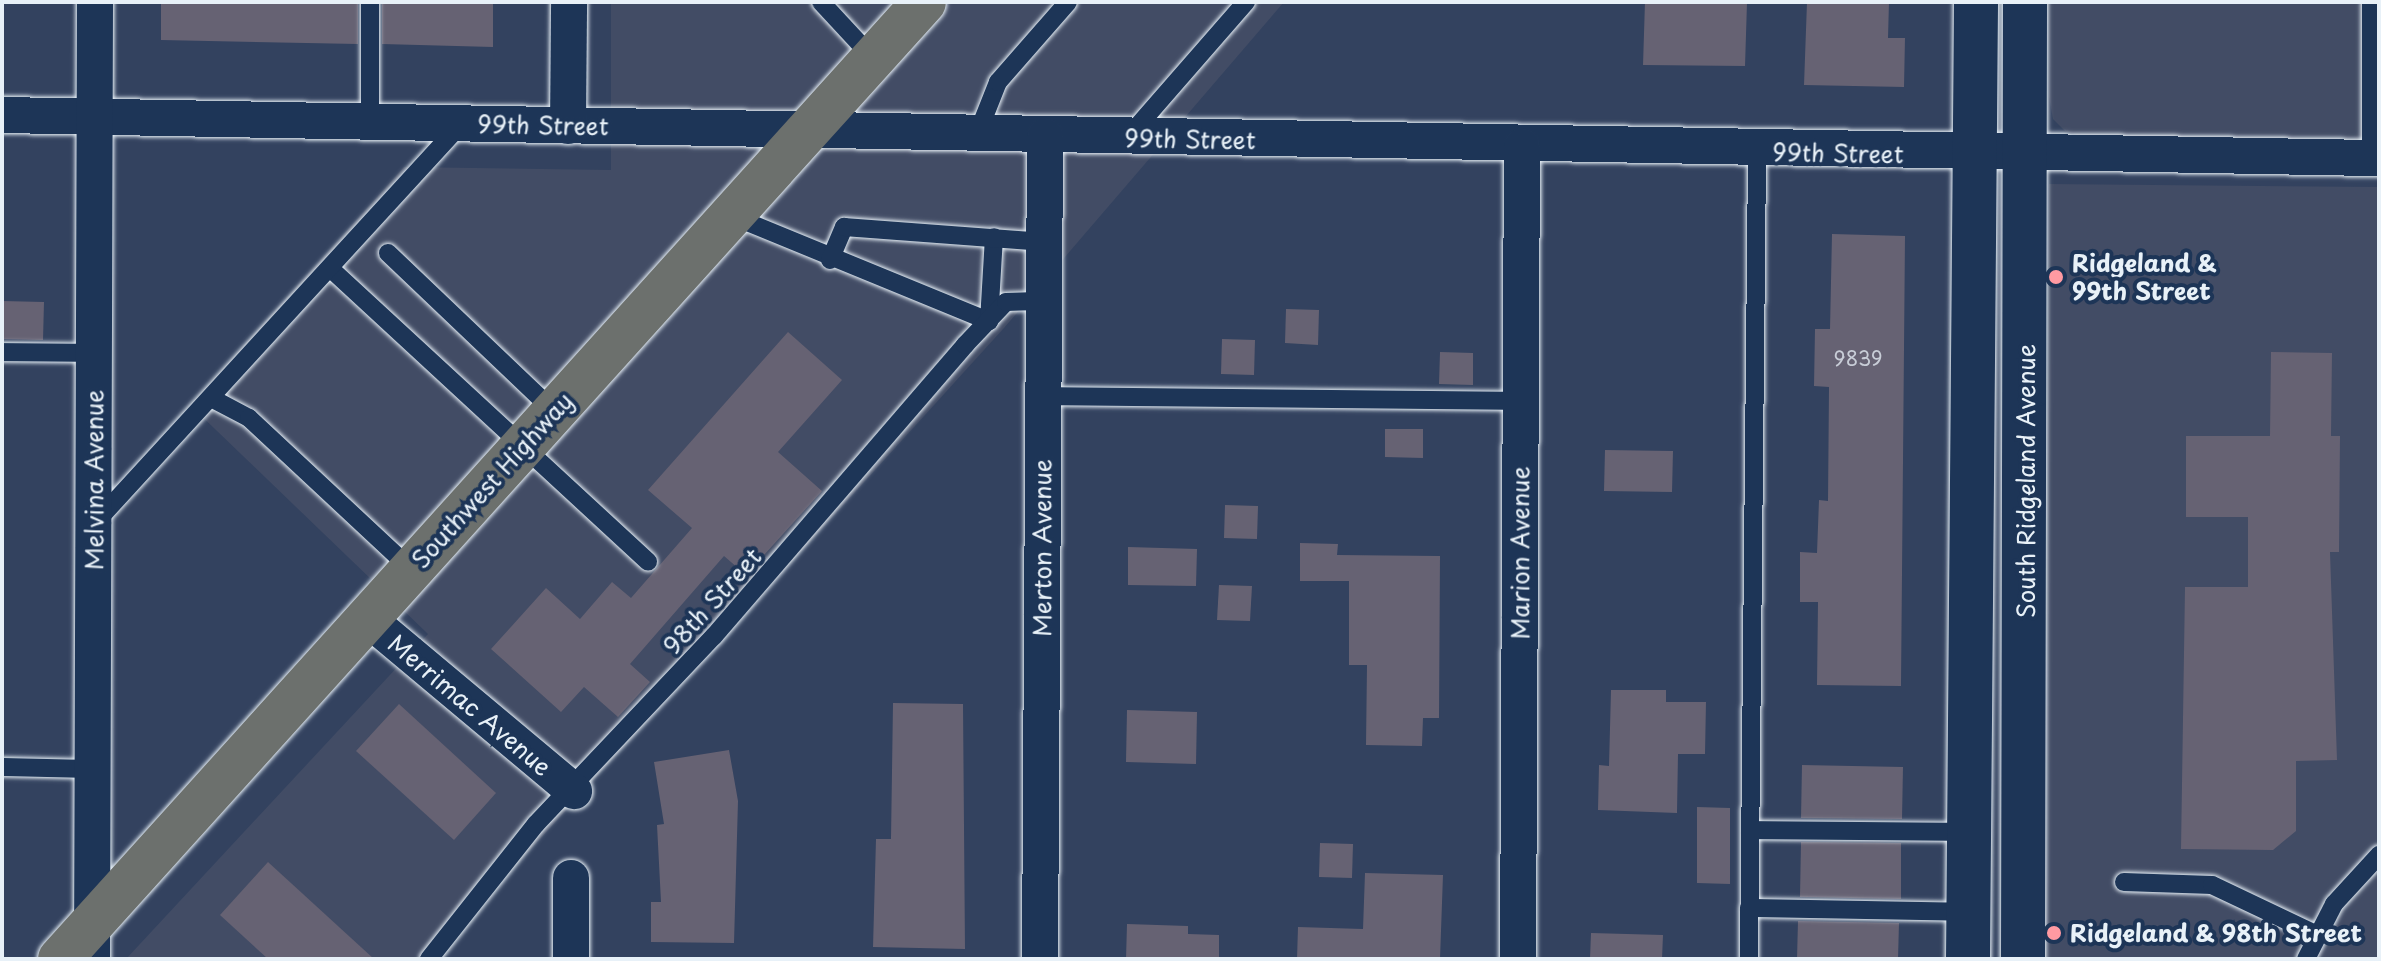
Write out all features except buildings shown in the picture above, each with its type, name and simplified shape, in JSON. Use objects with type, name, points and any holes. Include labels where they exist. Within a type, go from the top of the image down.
[{"type":"main road","name":"Southwest Highway","points":[[60,959],[92,940],[367,618],[924,2]]},
{"type":"main road","points":[[1968,959],[1976,2]]},
{"type":"main road","name":"South Ridgeland Avenue","points":[[2023,959],[2025,2]]},
{"type":"main road","points":[[1968,912],[1976,959]]},
{"type":"street","name":"Melvina Avenue","points":[[92,940],[95,2]]},
{"type":"street","points":[[568,126],[569,2]]},
{"type":"street","name":"99th Street","points":[[2,115],[1975,156],[2375,158]]},
{"type":"street","name":"Merton Avenue","points":[[1040,959],[1045,136]]},
{"type":"street","name":"Marion Avenue","points":[[1518,959],[1522,146]]},
{"type":"street","name":"Merrimac Avenue","points":[[367,618],[574,791]]},
{"type":"street","points":[[571,878],[571,959]]},
{"type":"lane","points":[[370,2],[370,122]]},
{"type":"lane","points":[[821,2],[873,58]]},
{"type":"lane","points":[[977,135],[998,82],[1068,2]]},
{"type":"lane","points":[[1127,138],[1246,2]]},
{"type":"lane","points":[[2371,2],[2375,158]]},
{"type":"lane","points":[[94,525],[332,270],[461,124]]},
{"type":"lane","points":[[1749,959],[1757,151]]},
{"type":"lane","points":[[730,215],[830,260],[989,321],[994,237]]},
{"type":"lane","points":[[830,260],[844,227],[1044,242]]},
{"type":"lane","points":[[388,253],[554,411]]},
{"type":"lane","points":[[332,270],[520,450],[648,562]]},
{"type":"lane","name":"98th Street","points":[[431,959],[536,824],[574,791],[1006,302],[1044,301]]},
{"type":"lane","points":[[2,352],[95,353]]},
{"type":"lane","points":[[1043,396],[1521,401]]},
{"type":"lane","points":[[213,399],[249,418],[411,569]]},
{"type":"lane","points":[[2,767],[92,769]]},
{"type":"lane","points":[[1750,830],[1968,832]]},
{"type":"lane","points":[[2306,959],[2315,934],[2379,855]]},
{"type":"lane","points":[[2124,882],[2212,885],[2315,934]]},
{"type":"lane","points":[[1749,908],[1968,912]]},
{"type":"shaded area","points":[[611,2],[1284,2],[1004,328],[431,959],[126,959],[428,634],[190,405],[404,167],[611,170]]},
{"type":"shaded area","points":[[2048,2],[2379,2],[2379,141],[2083,137],[2065,131],[2053,119],[2049,97]]},
{"type":"shaded area","points":[[2049,184],[2379,187],[2379,959],[2044,959]]},
{"type":"place","name":"Ridgeland & 99th Street","points":[[2056,277]]},
{"type":"place","name":"Ridgeland & 98th Street","points":[[2054,933]]}]
